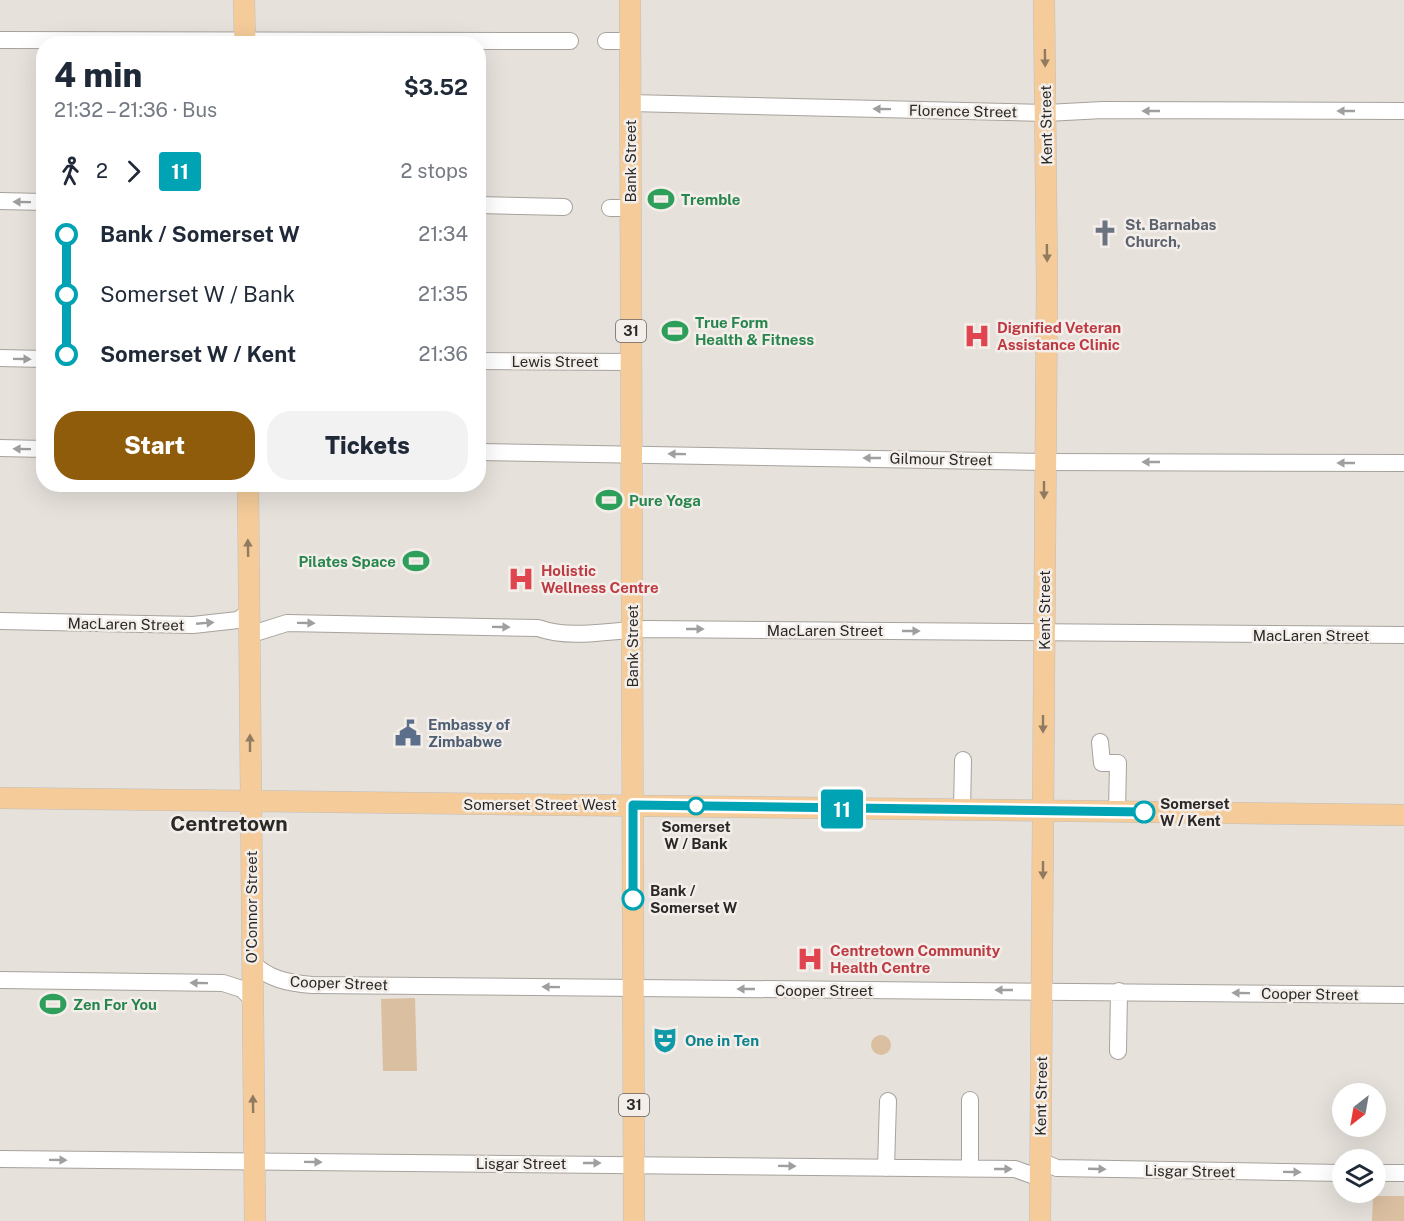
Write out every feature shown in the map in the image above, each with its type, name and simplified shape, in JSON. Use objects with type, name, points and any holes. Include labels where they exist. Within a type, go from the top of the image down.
[{"type":"main road","points":[[244,0],[244,36]]},
{"type":"main road","name":"Bank Street","points":[[630,0],[630,103],[620,208],[631,362],[634,1221]]},
{"type":"main road","name":"Kent Street","points":[[1040,1221],[1045,462],[1044,0]]},
{"type":"main road","name":"O'Connor Street","points":[[248,492],[255,1221]]},
{"type":"main road","name":"Somerset Street West","points":[[0,798],[1404,815]]},
{"type":"street","points":[[0,40],[36,40]]},
{"type":"street","points":[[486,41],[570,41]]},
{"type":"street","points":[[606,41],[630,41]]},
{"type":"street","name":"Florence Street","points":[[630,103],[1046,113],[1103,110],[1404,111]]},
{"type":"street","points":[[0,201],[36,202]]},
{"type":"street","points":[[486,205],[564,207]]},
{"type":"street","points":[[0,358],[36,359]]},
{"type":"street","name":"Lewis Street","points":[[486,361],[631,362]]},
{"type":"street","points":[[0,448],[36,449]]},
{"type":"street","name":"Gilmour Street","points":[[486,452],[1045,462],[1404,463]]},
{"type":"street","name":"MacLaren Street","points":[[0,621],[193,625],[238,620],[249,612]]},
{"type":"street","name":"MacLaren Street","points":[[249,634],[286,623],[538,628],[550,632],[590,633],[632,630],[1404,635]]},
{"type":"street","points":[[1100,742],[1101,763],[1118,763],[1117,812]]},
{"type":"street","points":[[962,811],[963,760]]},
{"type":"street","name":"Cooper Street","points":[[251,962],[265,975],[302,984],[1404,995]]},
{"type":"street","points":[[0,980],[223,983],[242,989],[252,999]]},
{"type":"street","points":[[1118,1051],[1119,991]]},
{"type":"street","points":[[886,1168],[888,1101]]},
{"type":"street","points":[[970,1101],[970,1169]]},
{"type":"street","name":"Lisgar Street","points":[[0,1159],[634,1164],[1021,1170],[1057,1168],[1332,1173]]},
{"type":"street","points":[[1386,1173],[1404,1173]]},
{"type":"shaded area","points":[[415,998],[417,1071],[383,1071],[381,999]]},
{"type":"shaded area","points":[[881,1035],[888,1038],[891,1045],[888,1052],[881,1055],[874,1052],[871,1045],[874,1038]]},
{"type":"shaded area","points":[[1386,1196],[1404,1196],[1404,1221],[1372,1221],[1373,1203],[1386,1203]]},
{"type":"bus line","name":"11","points":[[633,899],[633,805],[1144,812]]},
{"type":"place","name":"Tremble","points":[[661,199]]},
{"type":"place","name":"St. Barnabas Church,","points":[[1105,233]]},
{"type":"place","name":"True Form Health & Fitness","points":[[675,331]]},
{"type":"place","name":"Dignified Veteran Assistance Clinic","points":[[977,336]]},
{"type":"place","name":"Pure Yoga","points":[[609,500]]},
{"type":"place","name":"Pilates Space","points":[[416,561]]},
{"type":"place","name":"Holistic Wellness Centre","points":[[521,579]]},
{"type":"place","name":"Embassy of Zimbabwe","points":[[408,733]]},
{"type":"place","name":"Somerset W / Bank","points":[[696,806]]},
{"type":"place","name":"Somerset W / Kent","points":[[1144,812]]},
{"type":"place","name":"Bank / Somerset W","points":[[633,899]]},
{"type":"place","name":"Centretown Community Health Centre","points":[[810,959]]},
{"type":"place","name":"Zen For You","points":[[53,1004]]},
{"type":"place","name":"One in Ten","points":[[665,1040]]},
{"type":"district","name":"Centretown","points":[[229,823]]}]
